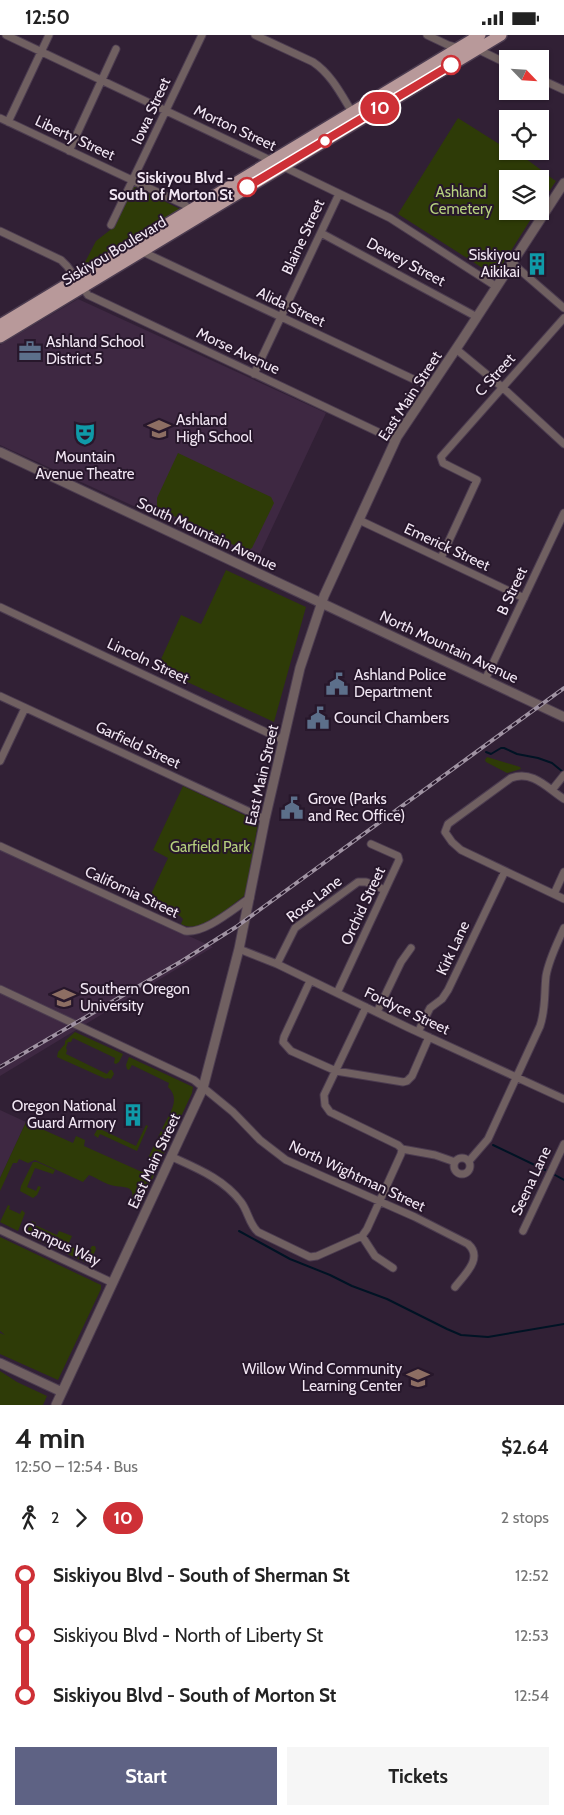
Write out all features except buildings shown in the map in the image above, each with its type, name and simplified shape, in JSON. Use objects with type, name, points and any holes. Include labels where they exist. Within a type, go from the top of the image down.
[{"type":"main road","name":"Siskiyou Boulevard","points":[[0,325],[141,251],[277,164],[352,112],[480,35]]},
{"type":"main road","name":"Siskiyou Boulevard","points":[[0,337],[190,211],[277,164],[501,35]]},
{"type":"street","name":"Morton Street","points":[[6,35],[390,218],[497,287]]},
{"type":"street","points":[[8,122],[49,35]]},
{"type":"street","name":"Iowa Street","points":[[111,225],[202,35]]},
{"type":"street","points":[[255,35],[313,61],[322,67],[352,112]]},
{"type":"street","points":[[427,35],[458,48],[477,49],[499,60]]},
{"type":"street","points":[[69,151],[116,49]]},
{"type":"street","points":[[549,83],[564,90]]},
{"type":"street","name":"Liberty Street","points":[[0,118],[185,205],[190,211]]},
{"type":"street","name":"East Main Street","points":[[56,1405],[172,1157],[202,1088],[239,949],[283,740],[305,652],[322,602],[395,440],[513,264],[564,183]]},
{"type":"street","name":"Blaine Street","points":[[254,374],[339,194]]},
{"type":"street","name":"Morse Avenue","points":[[0,231],[56,257],[67,266],[85,293],[94,299],[395,440]]},
{"type":"street","name":"Dewey Street","points":[[321,233],[478,317]]},
{"type":"street","name":"Alida Street","points":[[141,251],[430,387]]},
{"type":"street","points":[[513,264],[564,308]]},
{"type":"street","name":"C Street","points":[[441,558],[477,480],[443,463],[441,457],[564,318]]},
{"type":"street","points":[[456,349],[502,387],[564,444]]},
{"type":"street","name":"South Mountain Avenue","points":[[1,454],[322,602]]},
{"type":"street","name":"B Street","points":[[485,680],[564,513]]},
{"type":"street","name":"Emerick Street","points":[[359,520],[524,598]]},
{"type":"street","points":[[556,529],[564,532]]},
{"type":"street","name":"North Mountain Avenue","points":[[322,602],[564,717]]},
{"type":"street","name":"Lincoln Street","points":[[0,607],[283,740]]},
{"type":"street","name":"Garfield Street","points":[[0,695],[265,819]]},
{"type":"street","points":[[0,761],[25,707]]},
{"type":"street","points":[[552,790],[564,775]]},
{"type":"street","points":[[564,799],[530,776],[511,778],[448,824],[445,832],[458,849],[564,899]]},
{"type":"street","name":"Orchid Street","points":[[337,993],[400,858],[372,844]]},
{"type":"street","name":"California Street","points":[[0,846],[185,931],[194,932],[204,928],[250,898]]},
{"type":"street","name":"Kirk Lane","points":[[418,1032],[430,1008],[442,999],[448,991],[505,871]]},
{"type":"street","points":[[554,894],[564,872]]},
{"type":"street","name":"Rose Lane","points":[[277,964],[295,928],[358,882],[366,882],[385,891]]},
{"type":"street","points":[[455,1162],[454,1170],[462,1175],[469,1170],[469,1161],[488,1139],[543,1017],[549,962],[564,928]]},
{"type":"street","points":[[377,1012],[400,961],[411,948]]},
{"type":"street","name":"Fordyce Street","points":[[239,949],[277,964],[418,1032],[564,1099]]},
{"type":"street","points":[[310,981],[284,1037],[283,1042],[291,1051],[336,1071],[403,1082],[412,1076],[429,1037]]},
{"type":"street","name":"North Wightman Street","points":[[0,989],[194,1080],[234,1111],[260,1140],[286,1160],[414,1217],[472,1247],[475,1258],[472,1265],[455,1287]]},
{"type":"street","points":[[366,1007],[324,1095],[327,1109],[398,1145],[402,1149],[435,1155],[455,1162],[462,1158],[469,1161]]},
{"type":"street","name":"Seena Lane","points":[[523,1231],[564,1144]]},
{"type":"street","points":[[172,1157],[210,1175],[234,1194],[241,1201],[253,1227],[258,1232],[314,1257],[362,1236],[402,1149]]},
{"type":"street","name":"Campus Way","points":[[0,1230],[113,1283]]},
{"type":"street","points":[[362,1236],[375,1257],[393,1267]]},
{"type":"street","points":[[0,1363],[62,1392]]},
{"type":"shaded area","name":"Ashland High School","points":[[78,299],[326,413],[256,562],[0,445],[0,345]]},
{"type":"shaded area","name":"Southern Oregon University","points":[[0,850],[213,947],[0,1076]]},
{"type":"shaded area","points":[[0,1110],[26,1122],[0,1178]]},
{"type":"green space","name":"Ashland Cemetery","points":[[458,118],[499,144],[499,160],[527,160],[541,170],[499,170],[499,220],[530,220],[495,276],[398,214]]},
{"type":"green space","name":"Ashland Cemetery","points":[[549,176],[556,181],[549,192]]},
{"type":"green space","points":[[133,186],[180,209],[83,266],[96,241],[114,227]]},
{"type":"green space","points":[[178,453],[271,497],[274,503],[252,548],[246,551],[157,508],[157,498]]},
{"type":"green space","points":[[226,570],[306,607],[274,722],[157,668],[181,615],[201,624]]},
{"type":"green space","points":[[487,757],[520,767],[521,769],[507,773],[486,762]]},
{"type":"green space","name":"Garfield Park","points":[[183,786],[258,823],[244,896],[214,919],[198,926],[181,924],[183,919],[180,916],[154,904],[146,905],[168,858],[153,850]]},
{"type":"green space","points":[[75,1032],[123,1054],[116,1064],[114,1063],[115,1058],[73,1038],[71,1042],[68,1042],[66,1054],[107,1074],[112,1070],[114,1074],[111,1079],[106,1079],[57,1057],[65,1041]]},
{"type":"green space","points":[[129,1057],[193,1087],[177,1125],[165,1130],[162,1129],[174,1102],[172,1092],[168,1087],[169,1083],[132,1065],[129,1070],[127,1069],[126,1065]]},
{"type":"green space","points":[[26,1122],[73,1143],[76,1136],[85,1140],[84,1146],[142,1172],[145,1168],[155,1173],[140,1207],[132,1202],[133,1197],[129,1188],[108,1184],[89,1175],[83,1182],[35,1160],[28,1163],[19,1159],[17,1163],[13,1163],[0,1191],[0,1178]]},
{"type":"green space","points":[[146,1125],[148,1126],[137,1151],[100,1134],[98,1138],[94,1135],[98,1128],[136,1146]]},
{"type":"green space","points":[[161,1131],[168,1145],[158,1166],[150,1163],[148,1158]]},
{"type":"green space","points":[[33,1162],[55,1170],[53,1174],[35,1168],[27,1187],[36,1191],[38,1186],[41,1187],[33,1198],[20,1191]]},
{"type":"green space","points":[[8,1205],[10,1206],[9,1209],[20,1214],[22,1210],[25,1213],[18,1231],[0,1222]]},
{"type":"green space","points":[[32,1221],[36,1223],[35,1225],[57,1235],[59,1231],[72,1236],[68,1245],[87,1254],[92,1246],[95,1246],[96,1249],[89,1264],[25,1234]]},
{"type":"green space","points":[[0,1237],[101,1285],[101,1289],[58,1380],[0,1354],[0,1333],[5,1335],[0,1331]]},
{"type":"green space","points":[[0,1371],[17,1382],[47,1396],[43,1405],[0,1405]]},
{"type":"waterway","points":[[486,752],[491,754],[504,748],[517,754],[552,763],[563,772]]},
{"type":"waterway","points":[[493,1145],[545,1170]]},
{"type":"waterway","points":[[555,1175],[564,1180]]},
{"type":"waterway","points":[[239,1231],[290,1259],[387,1299],[461,1335],[488,1337],[564,1324]]},
{"type":"railway","points":[[0,1067],[182,961],[236,927],[564,688]]},
{"type":"bus line","name":"10","points":[[247,187],[451,65]]},
{"type":"place","name":"Siskiyou Blvd - South of Morton St","points":[[247,187]]},
{"type":"place","name":"Siskiyou Aikikai","points":[[537,264]]},
{"type":"place","name":"Ashland School District 5","points":[[30,351]]},
{"type":"place","name":"Ashland High School","points":[[159,429]]},
{"type":"place","name":"Mountain Avenue Theatre","points":[[85,434]]},
{"type":"place","name":"Ashland Police Department","points":[[337,684]]},
{"type":"place","name":"Council Chambers","points":[[318,718]]},
{"type":"place","name":"Grove (Parks and Rec Office)","points":[[292,808]]},
{"type":"place","name":"Southern Oregon University","points":[[64,998]]},
{"type":"place","name":"Oregon National Guard Armory","points":[[133,1115]]},
{"type":"place","name":"Willow Wind Community Learning Center","points":[[418,1378]]}]
